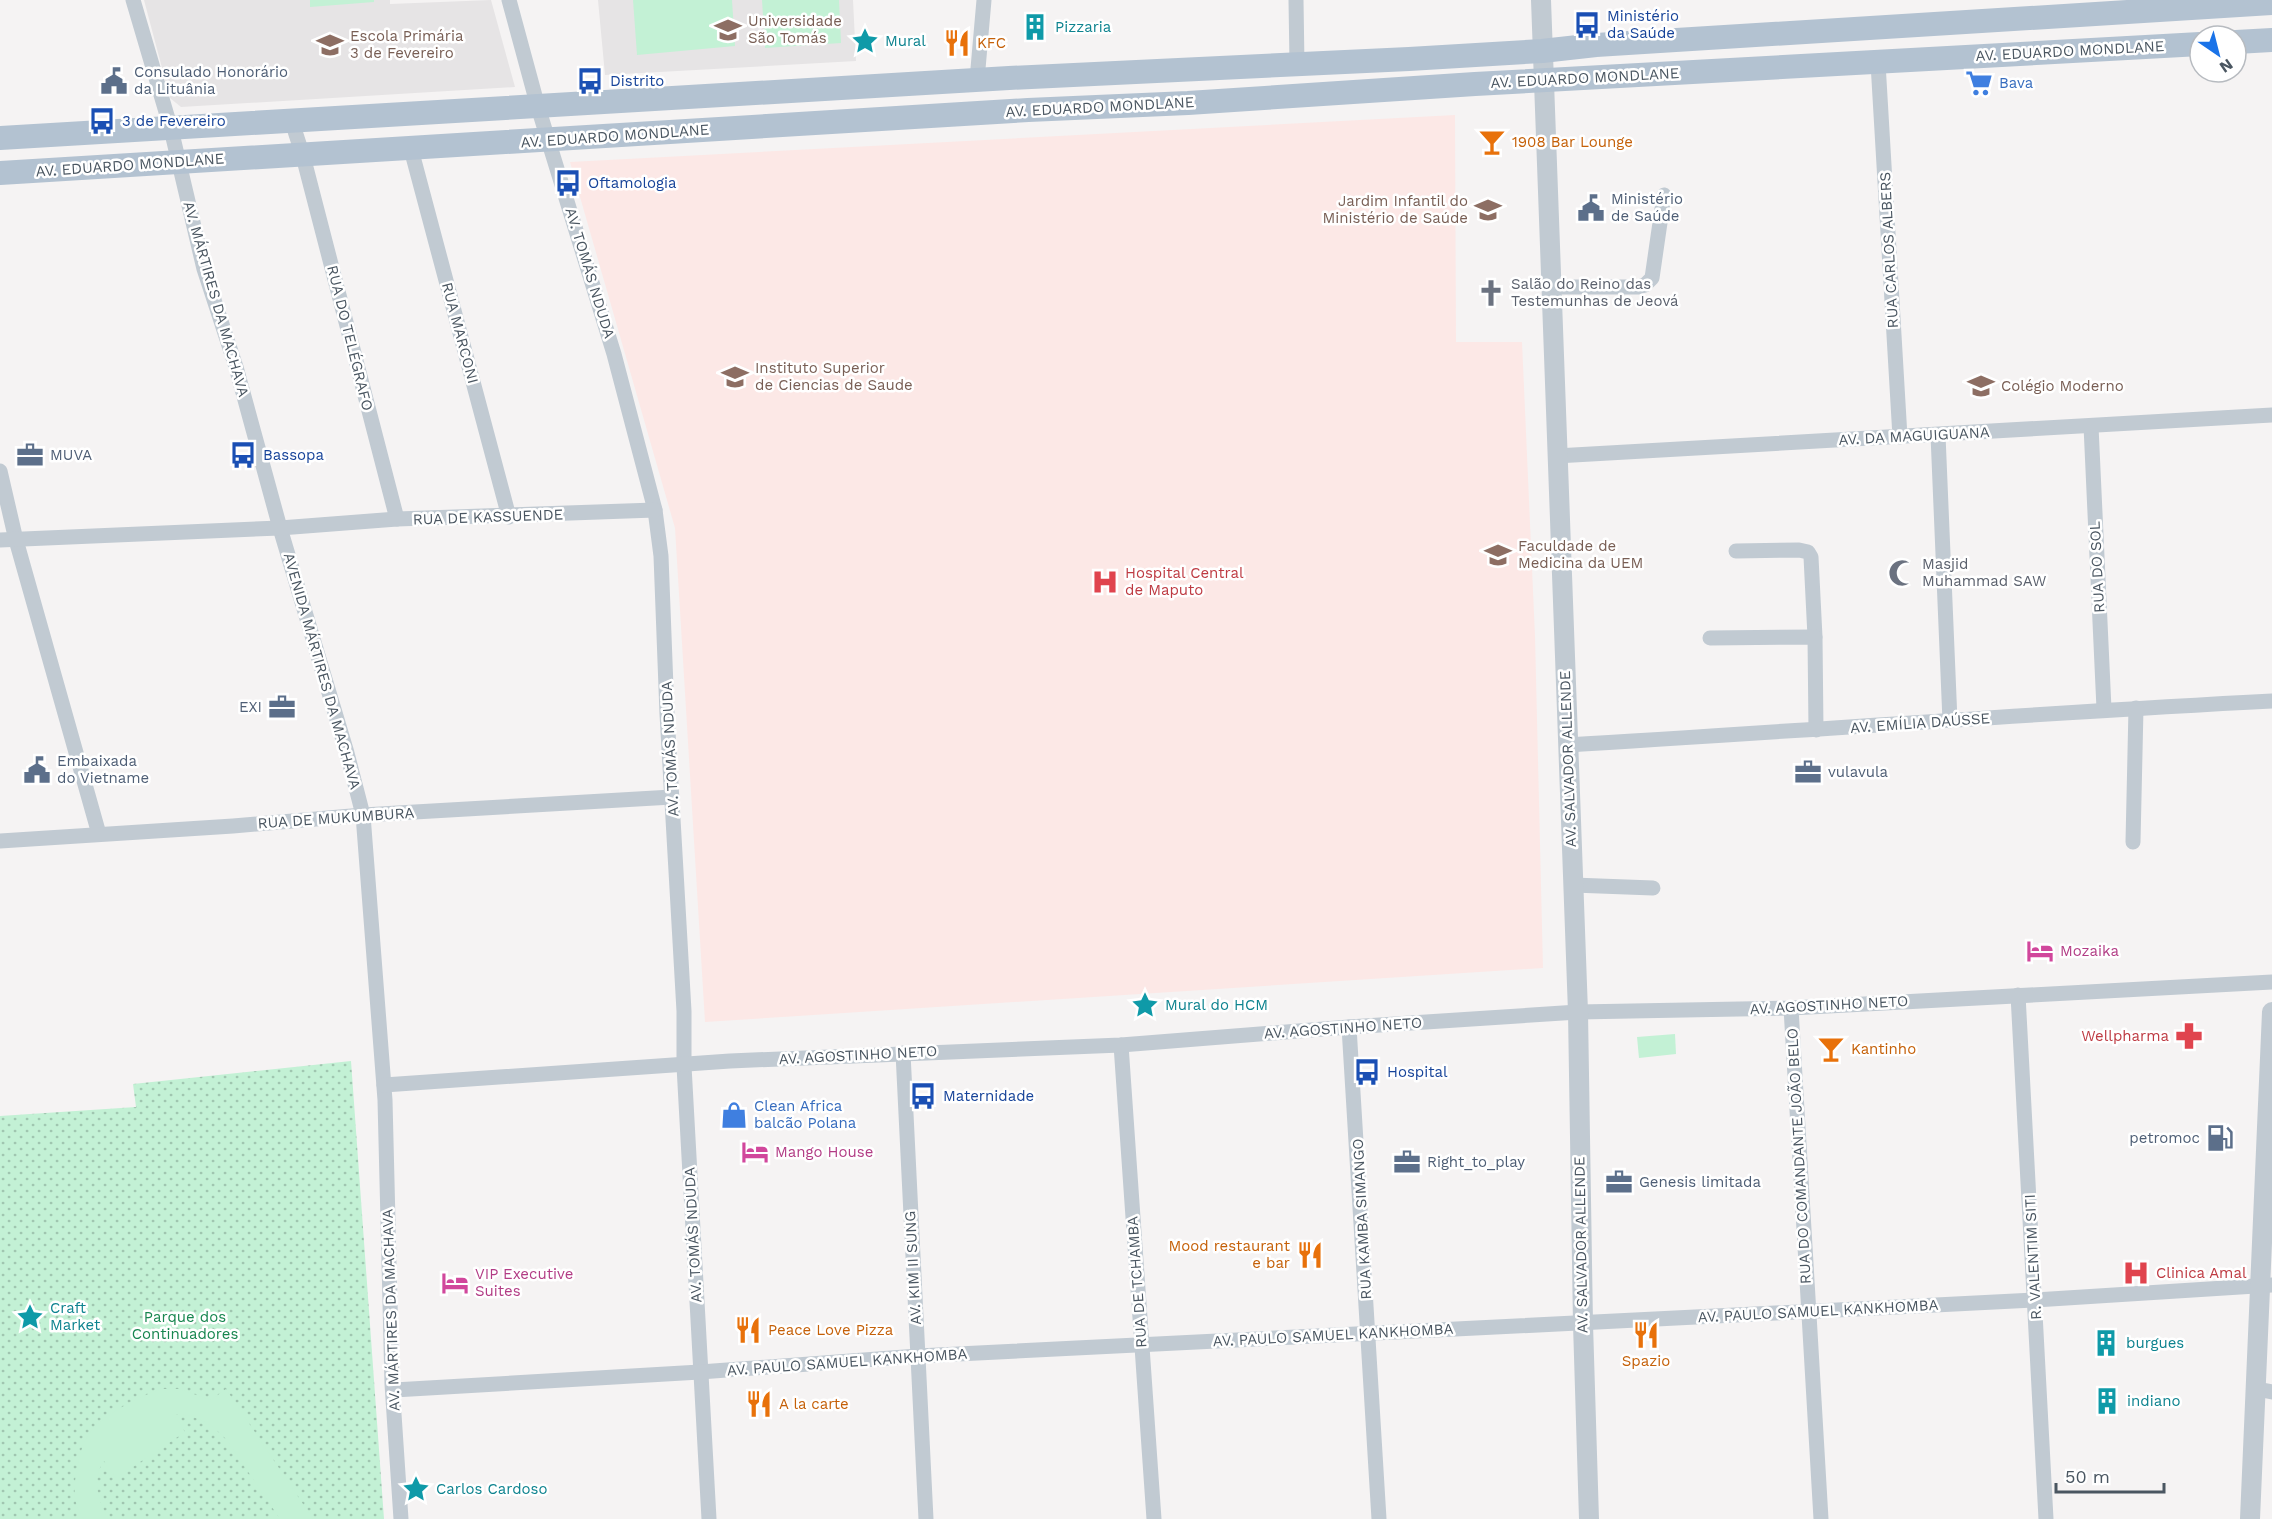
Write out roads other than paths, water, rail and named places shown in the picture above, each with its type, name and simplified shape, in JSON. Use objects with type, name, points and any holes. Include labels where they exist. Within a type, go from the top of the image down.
[{"type":"main road","name":"AV. EDUARDO MONDLANE","points":[[171,129],[977,80],[1542,51],[1596,45],[2272,3]]},
{"type":"main road","points":[[2248,41],[2272,40]]},
{"type":"main road","name":"AV. EDUARDO MONDLANE","points":[[0,173],[1028,110],[1188,103],[1475,84],[2188,45]]},
{"type":"main road","points":[[0,138],[171,129]]},
{"type":"street","name":"AV. MÁRTIRES DA MACHAVA","points":[[133,0],[171,129],[204,269],[236,367],[280,528]]},
{"type":"street","name":"AV. TOMÁS NDUDA","points":[[509,0],[538,107],[611,343],[655,510],[661,556],[684,1011],[684,1066],[709,1519]]},
{"type":"street","points":[[977,80],[984,0]]},
{"type":"street","points":[[1296,0],[1297,64]]},
{"type":"street","name":"AV. SALVADOR ALLENDE","points":[[1541,0],[1578,1012],[1589,1519]]},
{"type":"street","name":"RUA CARLOS ALBERS","points":[[1878,63],[1900,437]]},
{"type":"street","name":"RUA DO TELÉGRAFO","points":[[292,122],[303,156],[397,519]]},
{"type":"street","name":"RUA MARCONI","points":[[411,149],[509,517]]},
{"type":"street","points":[[1552,288],[1638,287],[1649,282],[1652,278],[1664,195]]},
{"type":"street","name":"AV. DA MAGUIGUANA","points":[[1556,456],[2272,415]]},
{"type":"street","name":"RUA DO SOL","points":[[2091,426],[2104,709]]},
{"type":"street","points":[[1938,435],[1950,721]]},
{"type":"street","points":[[0,471],[16,540],[99,834]]},
{"type":"street","name":"RUA DE KASSUENDE","points":[[280,528],[397,519],[509,517],[655,510]]},
{"type":"street","points":[[0,540],[280,528]]},
{"type":"street","name":"AVENIDA MÁRTIRES DA MACHAVA","points":[[280,528],[347,753],[363,815],[384,1093]]},
{"type":"street","points":[[1736,551],[1799,550],[1808,552],[1811,557],[1816,730]]},
{"type":"street","points":[[1710,638],[1815,637]]},
{"type":"street","name":"AV. EMÍLIA DAÚSSE","points":[[1567,745],[2272,700]]},
{"type":"street","points":[[2133,842],[2136,708]]},
{"type":"street","name":"RUA DE MUKUMBURA","points":[[0,841],[363,815],[672,797]]},
{"type":"street","points":[[1573,885],[1653,888]]},
{"type":"street","name":"AV. AGOSTINHO NETO","points":[[384,1093],[415,1084],[730,1061],[1121,1045],[1578,1012],[1791,1008],[2272,982]]},
{"type":"street","name":"R. VALENTIM SITI","points":[[2018,995],[2046,1519]]},
{"type":"street","name":"RUA DO COMANDANTE JOÃO BELO","points":[[1791,1008],[1821,1519]]},
{"type":"street","points":[[2250,1519],[2264,1390],[2272,1012]]},
{"type":"street","name":"RUA KAMBA SIMANGO","points":[[1349,1027],[1379,1519]]},
{"type":"street","name":"RUA DE TCHAMBA","points":[[1121,1045],[1154,1519]]},
{"type":"street","name":"AV. KIM II SUNG","points":[[903,1053],[926,1519]]},
{"type":"street","name":"AV. MÁRTIRES DA MACHAVA","points":[[384,1093],[393,1390],[401,1519]]},
{"type":"street","name":"AV. PAULO SAMUEL KANKHOMBA","points":[[393,1390],[700,1372],[918,1356],[1141,1346],[1369,1332],[1583,1324],[2035,1300],[2266,1285]]},
{"type":"place","name":"Ministério da Saúde","points":[[1587,25]]},
{"type":"place","name":"Pizzaria","points":[[1035,27]]},
{"type":"place","name":"Universidade São Tomás","points":[[728,30]]},
{"type":"place","name":"Mural","points":[[865,41]]},
{"type":"place","name":"KFC","points":[[957,43]]},
{"type":"place","name":"Escola Primária 3 de Fevereiro","points":[[330,45]]},
{"type":"place","name":"Consulado Honorário da Lituânia","points":[[114,81]]},
{"type":"place","name":"Distrito","points":[[590,81]]},
{"type":"place","name":"Bava","points":[[1979,83]]},
{"type":"place","name":"3 de Fevereiro","points":[[102,121]]},
{"type":"place","name":"1908 Bar Lounge","points":[[1492,142]]},
{"type":"place","name":"Oftamologia","points":[[568,183]]},
{"type":"place","name":"Ministério de Saúde","points":[[1591,208]]},
{"type":"place","name":"Jardim Infantil do Ministério de Saúde","points":[[1488,210]]},
{"type":"place","name":"Salão do Reino das Testemunhas de Jeová","points":[[1491,293]]},
{"type":"place","name":"Instituto Superior de Ciencias de Saude","points":[[735,377]]},
{"type":"place","name":"Colégio Moderno","points":[[1981,386]]},
{"type":"place","name":"MUVA","points":[[30,455]]},
{"type":"place","name":"Bassopa","points":[[243,455]]},
{"type":"place","name":"Faculdade de Medicina da UEM","points":[[1498,555]]},
{"type":"place","name":"Masjid Muhammad SAW","points":[[1902,573]]},
{"type":"place","name":"Hospital Central de Maputo","points":[[1105,582]]},
{"type":"place","name":"EXI","points":[[282,707]]},
{"type":"place","name":"Embaixada do Vietname","points":[[37,770]]},
{"type":"place","name":"vulavula","points":[[1808,772]]},
{"type":"place","name":"Mozaika","points":[[2040,951]]},
{"type":"place","name":"Mural do HCM","points":[[1145,1005]]},
{"type":"place","name":"Wellpharma","points":[[2189,1036]]},
{"type":"place","name":"Kantinho","points":[[1831,1049]]},
{"type":"place","name":"Hospital","points":[[1367,1072]]},
{"type":"place","name":"Maternidade","points":[[923,1096]]},
{"type":"place","name":"Clean Africa balcão Polana","points":[[734,1115]]},
{"type":"place","name":"petromoc","points":[[2220,1138]]},
{"type":"place","name":"Mango House","points":[[755,1152]]},
{"type":"place","name":"Right_to_play","points":[[1407,1162]]},
{"type":"place","name":"Genesis limitada","points":[[1619,1182]]},
{"type":"place","name":"Mood restaurant e bar","points":[[1310,1255]]},
{"type":"place","name":"Clinica Amal","points":[[2136,1273]]},
{"type":"place","name":"VIP Executive Suites","points":[[455,1283]]},
{"type":"place","name":"Craft Market","points":[[30,1317]]},
{"type":"place","name":"Peace Love Pizza","points":[[748,1330]]},
{"type":"place","name":"Spazio","points":[[1646,1335]]},
{"type":"place","name":"burgues","points":[[2106,1343]]},
{"type":"place","name":"indiano","points":[[2107,1401]]},
{"type":"place","name":"A la carte","points":[[759,1404]]},
{"type":"place","name":"Carlos Cardoso","points":[[416,1489]]},
{"type":"park label","name":"Parque dos Continuadores","points":[[185,1326]]}]
